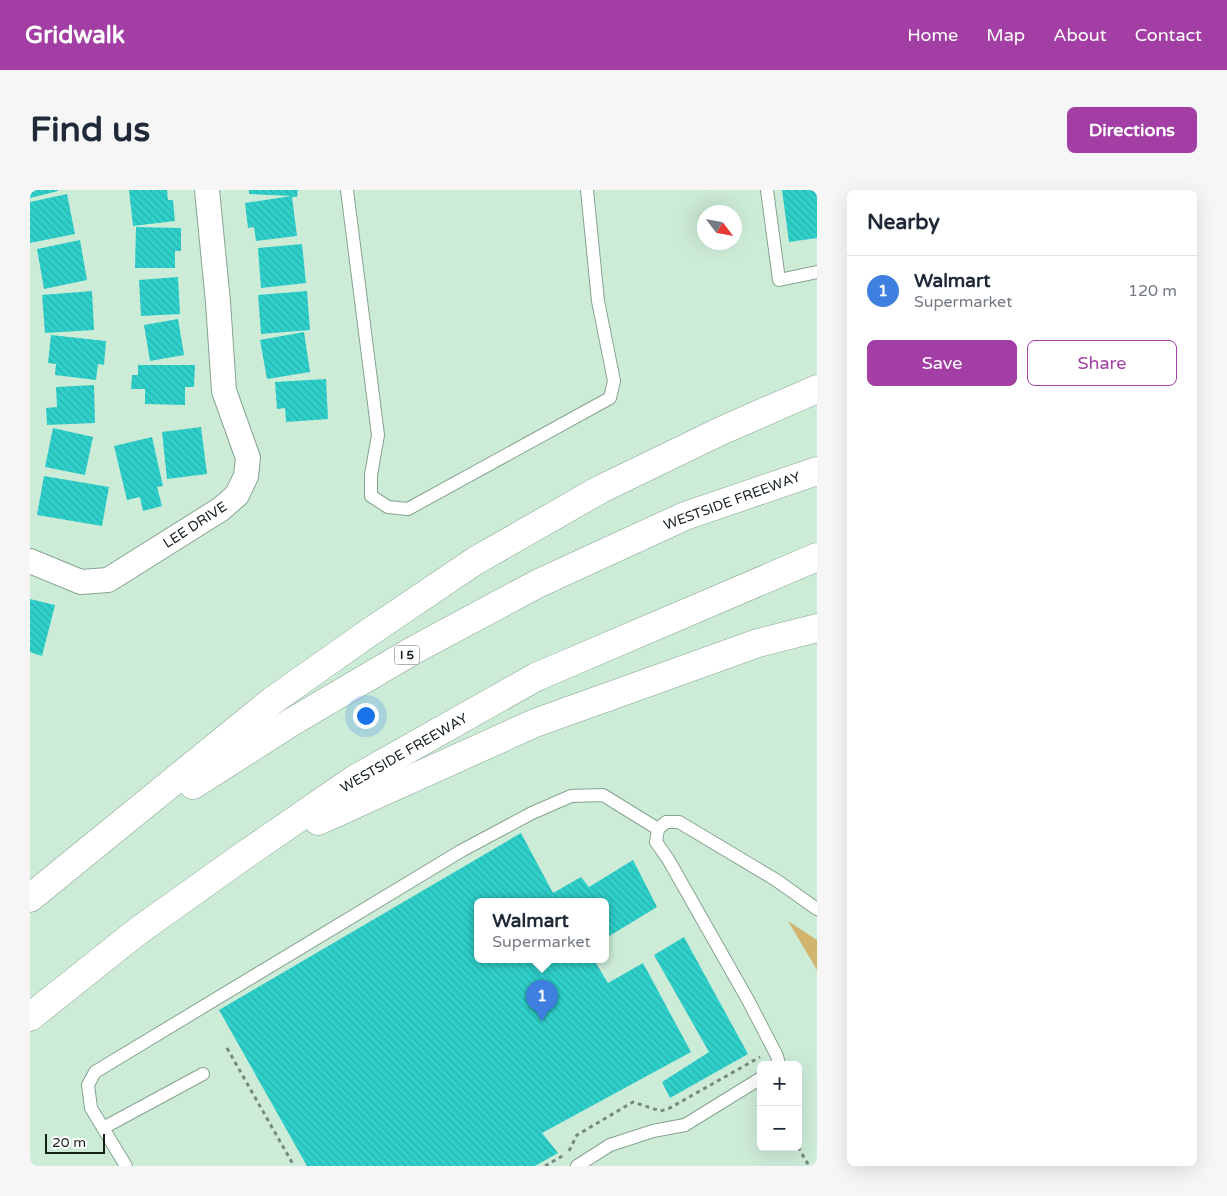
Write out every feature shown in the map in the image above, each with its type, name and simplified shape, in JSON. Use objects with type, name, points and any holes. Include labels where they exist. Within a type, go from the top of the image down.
[{"type":"highway","points":[[30,900],[272,701],[475,561],[601,489],[723,430],[817,389]]},
{"type":"highway","name":"WESTSIDE FREEWAY","points":[[30,900],[159,807],[290,723],[414,650],[537,584],[685,516],[817,471]]},
{"type":"highway","name":"WESTSIDE FREEWAY","points":[[30,1017],[138,931],[355,779],[536,677],[817,558]]},
{"type":"highway","points":[[246,854],[535,723],[758,643],[817,628]]},
{"type":"street","name":"LEE DRIVE","points":[[30,561],[81,582],[108,580],[221,509],[238,495],[246,476],[248,458],[224,391],[218,302],[207,190]]},
{"type":"lane","points":[[347,190],[378,435],[371,475],[371,496],[388,507],[408,509],[610,398],[614,381],[598,301],[587,190]]},
{"type":"lane","points":[[767,190],[779,280],[817,272]]},
{"type":"lane","points":[[126,1166],[91,1108],[88,1085],[95,1072],[461,852],[532,813],[571,796],[603,795],[658,829]]},
{"type":"lane","points":[[778,1061],[748,1000],[656,842],[658,829],[666,822],[680,822],[776,880],[817,909]]},
{"type":"lane","points":[[103,1128],[203,1074]]},
{"type":"lane","points":[[577,1166],[610,1145],[653,1131],[684,1125],[757,1080]]},
{"type":"path","points":[[227,1048],[294,1166]]},
{"type":"path","points":[[545,1166],[568,1154],[577,1135],[633,1102],[660,1111],[668,1109],[762,1056]]},
{"type":"path","points":[[800,1151],[809,1166]]},
{"type":"shaded area","points":[[788,921],[817,940],[817,970]]},
{"type":"building","points":[[30,190],[58,190],[58,191],[30,198]]},
{"type":"building","points":[[129,190],[167,190],[168,200],[173,200],[175,221],[133,226]]},
{"type":"building","points":[[249,190],[298,190],[297,197],[292,197],[297,236],[256,241],[254,227],[248,228],[245,203],[291,196],[249,194]]},
{"type":"building","points":[[782,190],[817,190],[817,238],[789,242]]},
{"type":"building","points":[[67,194],[75,234],[30,243],[30,202]]},
{"type":"building","points":[[136,227],[181,228],[181,251],[175,251],[175,268],[135,268]]},
{"type":"building","points":[[80,240],[87,280],[44,289],[37,249]]},
{"type":"building","points":[[302,244],[306,283],[261,288],[258,248]]},
{"type":"building","points":[[178,277],[180,314],[141,316],[139,280]]},
{"type":"building","points":[[92,291],[94,330],[45,333],[42,295]]},
{"type":"building","points":[[307,291],[310,330],[261,334],[258,295]]},
{"type":"building","points":[[178,319],[184,355],[150,361],[144,325]]},
{"type":"building","points":[[304,332],[310,372],[267,379],[260,340]]},
{"type":"building","points":[[51,335],[106,341],[104,365],[98,364],[96,380],[55,375],[56,364],[48,363]]},
{"type":"building","points":[[138,365],[195,365],[194,387],[185,387],[185,405],[145,404],[145,389],[131,389],[132,375],[138,375]]},
{"type":"building","points":[[326,379],[328,419],[286,422],[285,408],[277,409],[275,382]]},
{"type":"building","points":[[94,385],[95,423],[47,425],[46,408],[57,407],[56,387]]},
{"type":"building","points":[[201,427],[207,474],[167,479],[162,432]]},
{"type":"building","points":[[53,428],[93,437],[85,475],[45,467]]},
{"type":"building","points":[[152,437],[163,486],[157,487],[162,506],[143,511],[140,497],[127,500],[114,446]]},
{"type":"building","points":[[44,476],[109,487],[102,526],[37,515]]},
{"type":"building","points":[[30,599],[55,605],[42,656],[30,652]]},
{"type":"building","points":[[521,833],[553,893],[581,877],[589,887],[633,860],[657,907],[609,936],[609,898],[474,898],[474,963],[596,963],[608,983],[643,963],[691,1052],[542,1133],[558,1153],[535,1166],[307,1166],[219,1010]]},
{"type":"building","points":[[684,937],[748,1054],[670,1098],[662,1082],[709,1052],[654,955]]},
{"type":"place","name":"Walmart","points":[[542,1021]]}]
